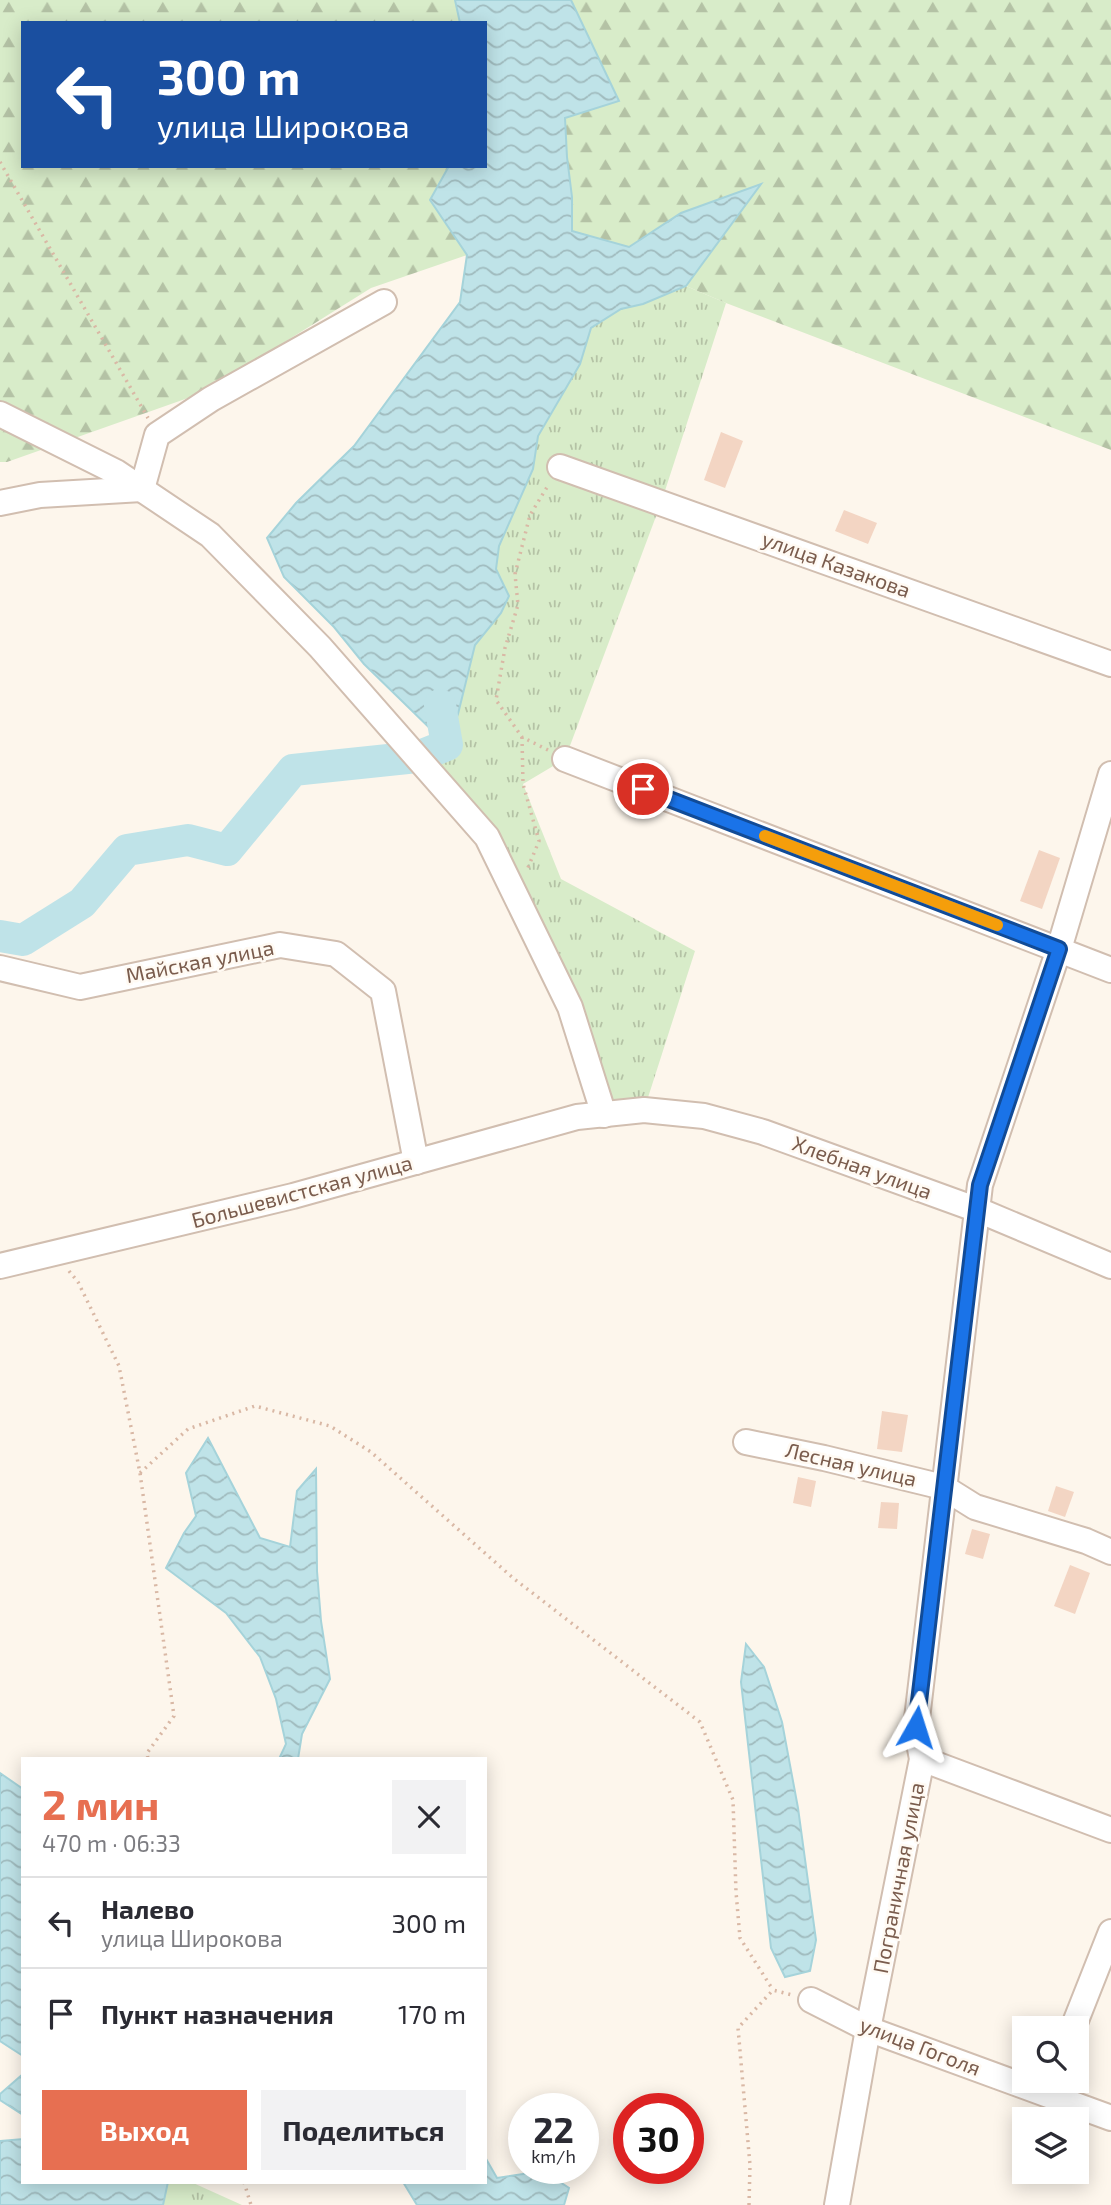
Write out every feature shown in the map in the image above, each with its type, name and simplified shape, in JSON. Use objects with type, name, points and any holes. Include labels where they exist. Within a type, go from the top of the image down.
[{"type":"street","points":[[142,489],[157,435],[211,399],[384,302]]},
{"type":"street","points":[[0,414],[116,472],[210,535],[320,648],[488,837],[570,1007],[604,1115]]},
{"type":"street","name":"улица Казакова","points":[[560,467],[1111,664]]},
{"type":"street","points":[[0,503],[40,495],[142,489]]},
{"type":"street","points":[[565,760],[1111,970]]},
{"type":"street","name":"Пограничная улица","points":[[837,2205],[868,2029],[922,1759],[916,1727],[980,1185],[1059,949],[1111,774]]},
{"type":"street","name":"Майская улица","points":[[0,968],[80,987],[280,945],[336,954],[383,991],[415,1162]]},
{"type":"street","name":"Хлебная улица","points":[[604,1115],[643,1110],[704,1116],[763,1132],[978,1210],[1111,1266]]},
{"type":"street","name":"Большевистская улица","points":[[0,1266],[293,1196],[577,1117],[604,1115]]},
{"type":"street","name":"Лесная улица","points":[[746,1442],[943,1487],[975,1507],[1086,1541],[1111,1552]]},
{"type":"street","points":[[922,1759],[1111,1830]]},
{"type":"street","points":[[1078,2016],[1111,1932]]},
{"type":"street","name":"улица Гоголя","points":[[811,2000],[868,2029],[1012,2076]]},
{"type":"street","name":"улица Гоголя","points":[[1059,2093],[1111,2118]]},
{"type":"path","points":[[0,162],[157,435]]},
{"type":"path","points":[[560,467],[530,515],[515,574],[518,605],[505,648],[496,700],[522,737],[565,760]]},
{"type":"path","points":[[517,897],[539,841],[523,784],[522,737]]},
{"type":"path","points":[[54,1253],[78,1282],[119,1366],[139,1473],[174,1716],[146,1753],[147,1757]]},
{"type":"path","points":[[139,1473],[188,1429],[256,1406],[330,1426],[370,1452],[513,1578],[700,1722],[733,1800],[740,1938],[773,1990],[811,2000]]},
{"type":"path","points":[[749,2205],[750,2165],[738,2028],[773,1990]]},
{"type":"path","points":[[245,2184],[251,2205]]},
{"type":"green space","points":[[0,0],[455,0],[460,21],[21,21],[21,168],[448,168],[430,200],[467,255],[371,288],[205,392],[7,462],[0,462]]},
{"type":"green space","points":[[571,0],[1111,0],[1111,450],[686,286],[759,185],[681,213],[629,247],[572,231],[564,118],[619,101]]},
{"type":"green space","points":[[686,286],[726,303],[661,503],[565,759],[523,784],[561,879],[695,951],[644,1110],[604,1115],[488,837],[417,757],[447,745],[458,714],[475,645],[501,613],[496,569],[499,546],[533,469],[538,436],[580,364],[591,327],[621,309],[643,304]]},
{"type":"green space","points":[[168,2184],[195,2184],[242,2205],[163,2205]]},
{"type":"water","points":[[455,0],[571,0],[619,101],[565,118],[572,197],[572,231],[629,247],[681,213],[761,184],[686,286],[643,304],[621,309],[591,328],[580,364],[538,436],[533,469],[499,546],[496,569],[509,596],[501,613],[475,645],[458,714],[447,745],[364,664],[334,627],[284,577],[267,538],[296,503],[354,446],[460,302],[467,255],[430,200],[448,168],[487,168],[487,21],[460,21]]},
{"type":"water","points":[[208,1438],[260,1538],[290,1547],[297,1491],[316,1469],[317,1571],[330,1679],[302,1734],[298,1757],[280,1757],[286,1744],[276,1699],[260,1657],[226,1613],[166,1568],[196,1516],[186,1473]]},
{"type":"water","points":[[746,1644],[764,1667],[782,1722],[798,1808],[816,1940],[810,1971],[785,1977],[771,1948],[741,1682]]},
{"type":"water","points":[[0,1773],[21,1788],[21,2055],[0,2041]]},
{"type":"water","points":[[21,2076],[21,2114],[0,2100],[0,2094]]},
{"type":"water","points":[[21,2139],[21,2184],[168,2184],[163,2205],[0,2205],[0,2141]]},
{"type":"water","points":[[487,2160],[497,2178],[508,2176],[508,2184],[563,2184],[569,2188],[564,2205],[417,2205],[404,2184],[487,2184]]},
{"type":"building","points":[[721,432],[743,441],[725,488],[704,480]]},
{"type":"building","points":[[844,510],[877,523],[868,544],[835,531]]},
{"type":"building","points":[[1039,850],[1060,858],[1042,909],[1020,901]]},
{"type":"building","points":[[882,1411],[908,1415],[902,1452],[877,1449]]},
{"type":"building","points":[[798,1477],[816,1481],[811,1507],[793,1503]]},
{"type":"building","points":[[1056,1486],[1074,1492],[1065,1517],[1048,1511]]},
{"type":"building","points":[[881,1502],[899,1503],[897,1529],[878,1528]]},
{"type":"building","points":[[972,1529],[990,1534],[983,1559],[965,1554]]},
{"type":"building","points":[[1070,1565],[1090,1573],[1075,1614],[1054,1606]]},
{"type":"waterway","points":[[0,936],[23,940],[82,903],[127,850],[188,840],[227,850],[293,770],[417,757],[447,745],[440,705]]},
{"type":"slow traffic","points":[[765,836],[997,925]]},
{"type":"route","points":[[643,789],[1059,949],[980,1185],[916,1727]]}]
